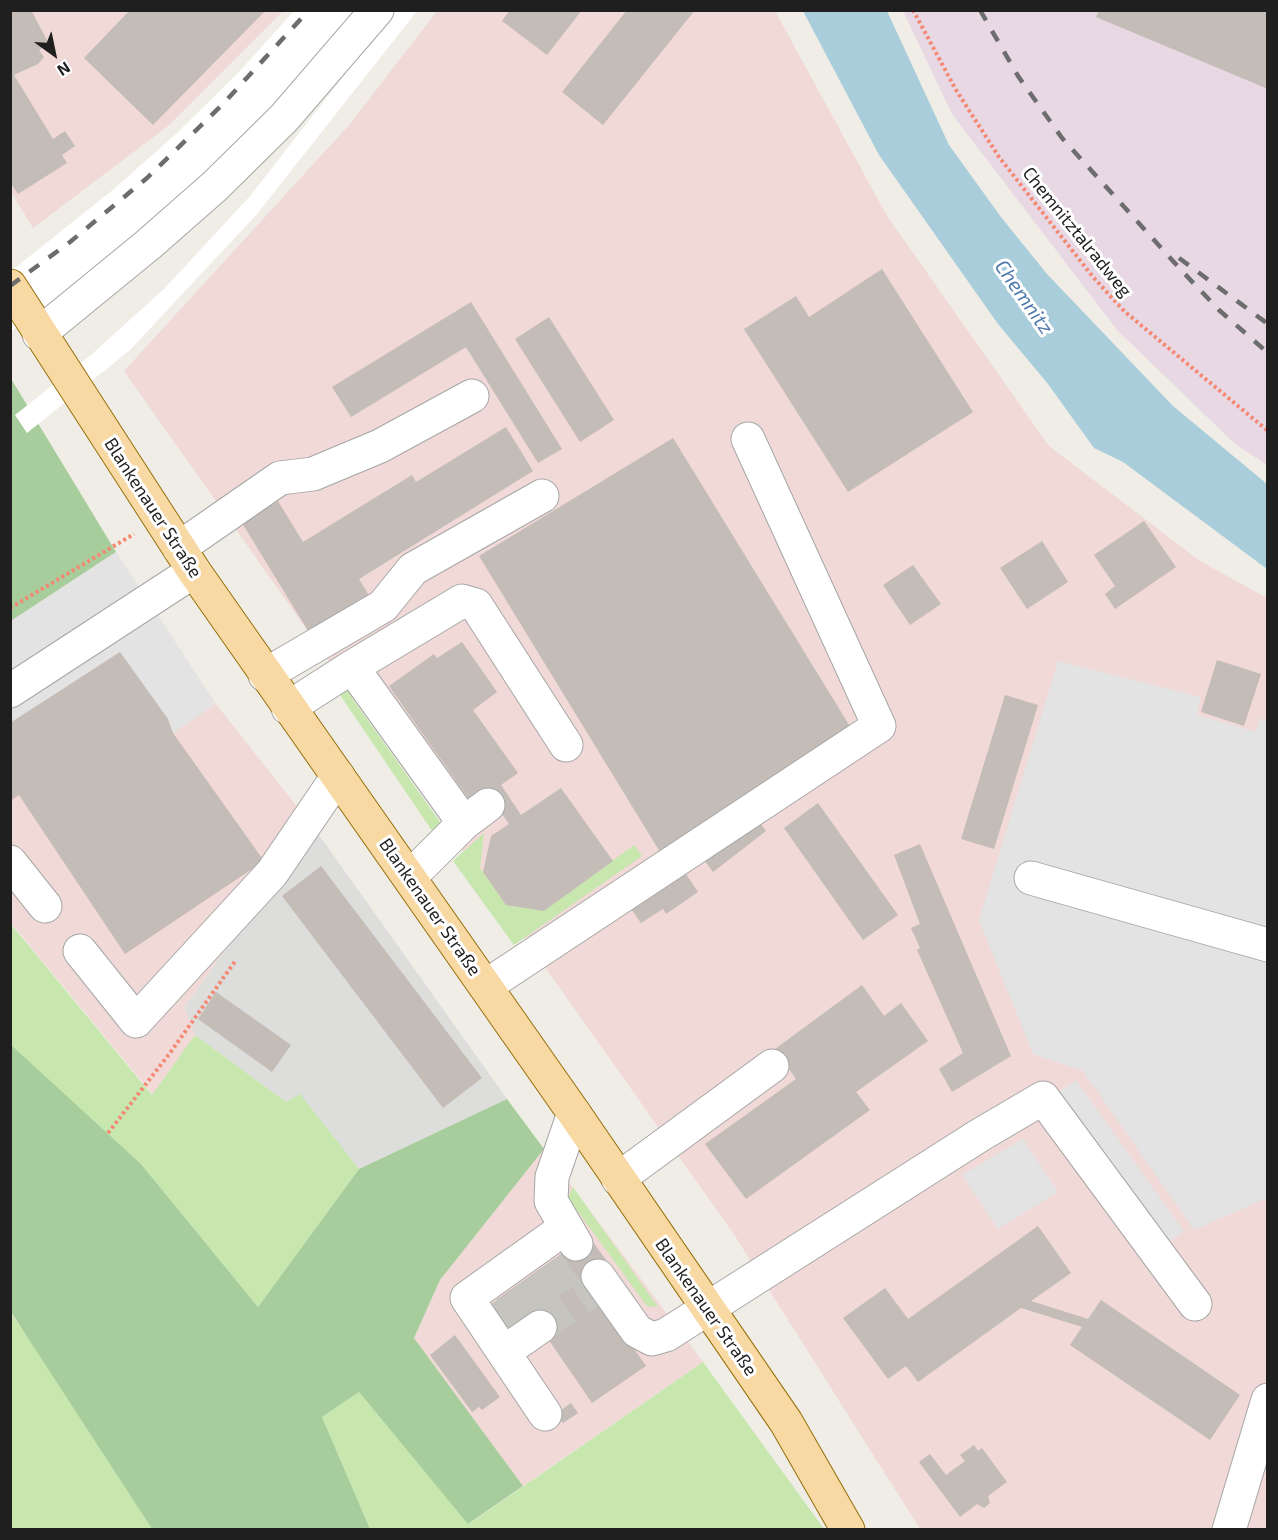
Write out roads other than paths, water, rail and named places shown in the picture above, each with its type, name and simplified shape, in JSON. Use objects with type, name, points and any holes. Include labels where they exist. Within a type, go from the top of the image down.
[{"type":"main road","name":"Blankenauer Straße","points":[[10,286],[186,560],[288,708],[486,986],[706,1309],[786,1422],[848,1530]]},
{"type":"lane","points":[[39,334],[149,244],[215,186],[284,118],[377,10]]},
{"type":"lane","points":[[10,691],[186,560],[280,478],[313,474],[371,450],[472,396]]},
{"type":"lane","points":[[486,986],[879,726],[748,439]]},
{"type":"lane","points":[[266,675],[383,606],[413,569],[542,496]]},
{"type":"lane","points":[[288,708],[462,601],[476,605],[566,745]]},
{"type":"lane","points":[[352,667],[476,814],[410,877]]},
{"type":"lane","points":[[80,951],[136,1021],[272,873],[338,776]]},
{"type":"lane","points":[[10,862],[45,906]]},
{"type":"lane","points":[[1031,878],[1268,945]]},
{"type":"lane","points":[[618,1179],[772,1066]]},
{"type":"lane","points":[[598,1283],[637,1331],[652,1339],[666,1335],[1043,1098],[1195,1304]]},
{"type":"lane","points":[[545,1414],[523,1336],[466,1298],[520,1272],[570,1236],[551,1202],[552,1177],[574,1113]]},
{"type":"lane","points":[[1229,1530],[1268,1400]]},
{"type":"water","name":"Chemnitz","points":[[803,11],[887,11],[949,145],[1001,217],[1047,274],[1173,406],[1267,484],[1267,569],[1123,462],[1094,448],[1048,384],[998,324],[879,155]]},
{"type":"tunnel","points":[[548,1264],[575,1303]]},
{"type":"tunnel","points":[[525,1280],[552,1318]]},
{"type":"tunnel","points":[[540,1327],[593,1290]]},
{"type":"tunnel","points":[[502,1297],[523,1329]]},
{"type":"railway","points":[[10,286],[70,242],[147,178],[223,104],[309,10]]},
{"type":"railway","points":[[980,10],[1018,76],[1062,138],[1219,310],[1268,353]]},
{"type":"railway","points":[[1179,258],[1268,324]]}]
